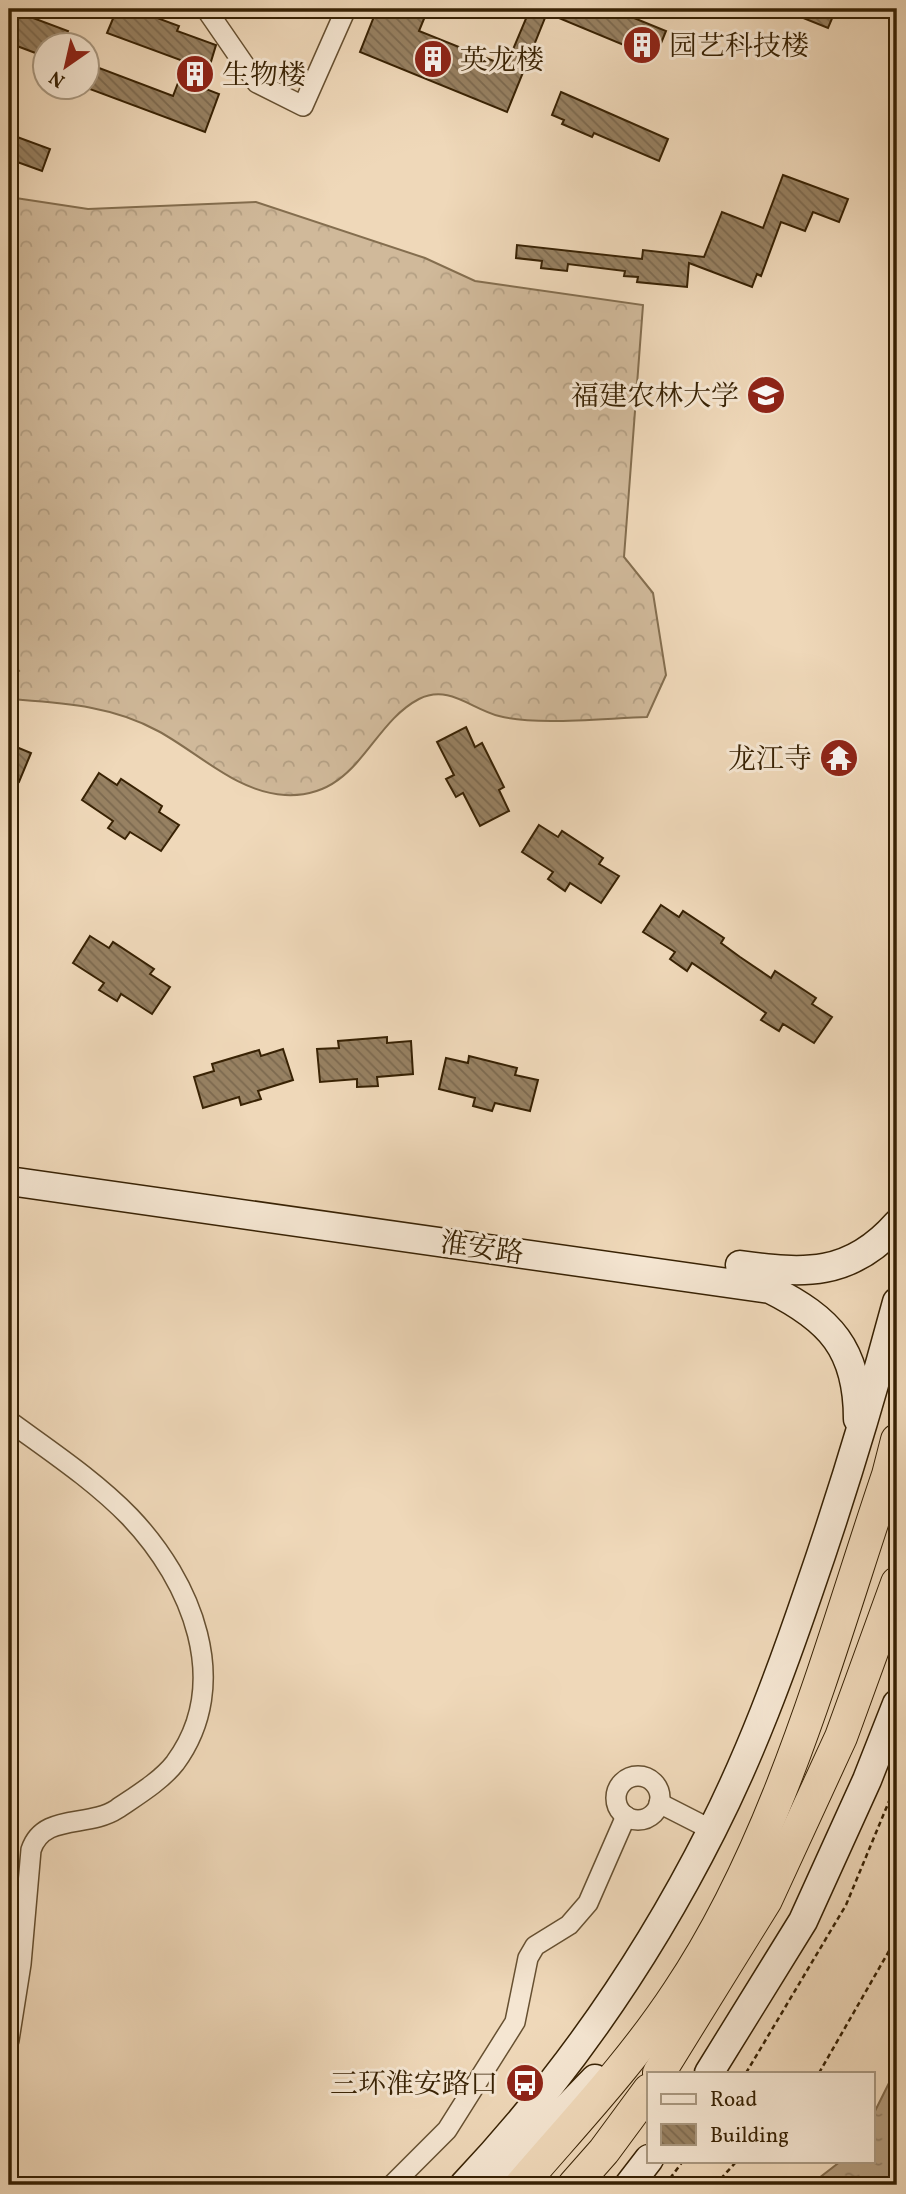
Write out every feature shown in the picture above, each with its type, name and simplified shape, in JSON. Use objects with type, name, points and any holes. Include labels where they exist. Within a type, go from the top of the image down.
[{"type":"highway","points":[[522,2185],[626,2064],[679,1991],[770,1820],[897,1440]]},
{"type":"highway","points":[[660,2072],[766,1899],[841,1737],[897,1583]]},
{"type":"highway","points":[[573,2185],[645,2096]]},
{"type":"highway","points":[[587,2185],[609,2157],[645,2096]]},
{"type":"main road","name":"淮安路","points":[[9,1162],[794,1273],[853,1258],[870,1249],[897,1224]]},
{"type":"main road","name":"淮安路","points":[[9,1181],[770,1289],[810,1311],[834,1332],[853,1373],[858,1394],[859,1436]]},
{"type":"main road","points":[[464,2185],[520,2124],[588,2035],[657,1928],[712,1830],[760,1726],[785,1659],[859,1436],[897,1302]]},
{"type":"main road","points":[[710,2072],[803,1921],[867,1780],[897,1704]]},
{"type":"main road","points":[[492,2185],[679,1991]]},
{"type":"main road","points":[[629,2185],[647,2162]]},
{"type":"street","points":[[206,9],[257,83],[303,106],[346,9]]},
{"type":"street","points":[[9,1421],[100,1490],[153,1545],[177,1581],[196,1626],[205,1688],[184,1748],[162,1776],[115,1811],[94,1819],[44,1829],[36,1838],[31,1850],[22,1964],[9,2040]]},
{"type":"street","points":[[631,1777],[646,1778],[657,1788],[659,1803],[657,1810],[646,1819],[626,1816],[617,1806],[617,1792],[631,1777]]},
{"type":"street","points":[[659,1803],[712,1830]]},
{"type":"street","points":[[392,2185],[447,2130],[461,2108],[515,2022],[528,1958],[536,1946],[569,1925],[588,1903],[626,1816]]},
{"type":"path","points":[[747,2072],[846,1905],[897,1782]]},
{"type":"path","points":[[820,2072],[897,1937]]},
{"type":"path","points":[[665,2185],[682,2162]]},
{"type":"path","points":[[715,2185],[736,2162]]},
{"type":"green space","points":[[9,197],[88,209],[256,202],[425,258],[475,281],[643,305],[624,557],[653,593],[666,675],[647,717],[532,721],[489,713],[450,696],[430,695],[402,711],[361,758],[330,785],[310,793],[285,795],[250,787],[234,779],[140,722],[85,707],[9,699],[9,679],[19,671],[9,660]]},
{"type":"water","points":[[897,2067],[897,2185],[810,2185],[840,2162],[874,2162],[874,2113]]},
{"type":"building","points":[[9,9],[68,31],[32,32],[32,52],[9,43]]},
{"type":"building","name":"生物楼","points":[[117,9],[133,9],[179,26],[177,31],[216,45],[203,88],[219,94],[205,132],[102,94],[102,69],[173,96],[186,62],[107,33]]},
{"type":"building","name":"英龙楼","points":[[377,9],[428,9],[419,31],[506,66],[530,9],[612,9],[666,31],[655,58],[547,13],[507,112],[360,52]]},
{"type":"building","points":[[781,9],[836,9],[828,28]]},
{"type":"building","points":[[561,92],[668,139],[659,161],[594,133],[592,137],[562,124],[564,120],[552,115]]},
{"type":"building","points":[[9,134],[50,149],[42,171],[9,159]]},
{"type":"building","points":[[783,175],[848,199],[839,222],[813,212],[805,231],[781,222],[761,276],[757,274],[752,287],[689,263],[687,287],[637,282],[638,277],[624,276],[625,271],[568,264],[567,271],[541,268],[542,261],[516,258],[517,245],[642,259],[643,250],[704,257],[722,212],[763,228]]},
{"type":"building","points":[[466,727],[475,747],[482,743],[504,787],[499,790],[509,811],[480,826],[463,793],[456,797],[446,779],[454,775],[437,742]]},
{"type":"building","points":[[9,744],[31,753],[19,782],[9,777]]},
{"type":"building","points":[[99,773],[117,785],[121,779],[162,806],[159,812],[179,825],[161,851],[130,832],[125,839],[108,828],[113,821],[82,800]]},
{"type":"building","points":[[539,825],[558,837],[562,831],[603,858],[599,864],[619,876],[601,903],[570,883],[565,891],[548,879],[553,872],[522,852]]},
{"type":"building","points":[[661,905],[679,917],[683,911],[724,938],[721,943],[771,978],[775,971],[816,998],[812,1004],[832,1017],[814,1043],[783,1024],[779,1031],[761,1020],[766,1013],[692,963],[687,971],[670,959],[675,952],[643,932]]},
{"type":"building","points":[[90,936],[109,948],[113,942],[154,969],[150,974],[170,987],[152,1014],[121,994],[117,1001],[99,990],[104,983],[73,963]]},
{"type":"building","points":[[387,1037],[387,1043],[411,1041],[413,1074],[377,1077],[378,1086],[357,1087],[357,1079],[320,1082],[317,1049],[339,1048],[338,1041]]},
{"type":"building","points":[[283,1049],[293,1080],[258,1091],[261,1099],[241,1105],[239,1097],[203,1108],[194,1077],[214,1071],[212,1064],[259,1050],[261,1056]]},
{"type":"building","points":[[469,1056],[517,1068],[515,1075],[538,1080],[530,1111],[495,1103],[492,1111],[473,1106],[475,1098],[439,1089],[446,1058],[468,1063]]},
{"type":"place","name":"园艺科技楼","points":[[642,45]]},
{"type":"place","name":"英龙楼","points":[[433,59]]},
{"type":"place","name":"生物楼","points":[[195,74]]},
{"type":"place","name":"福建农林大学","points":[[766,395]]},
{"type":"place","name":"龙江寺","points":[[839,758]]},
{"type":"place","name":"三环淮安路口","points":[[525,2083]]}]
